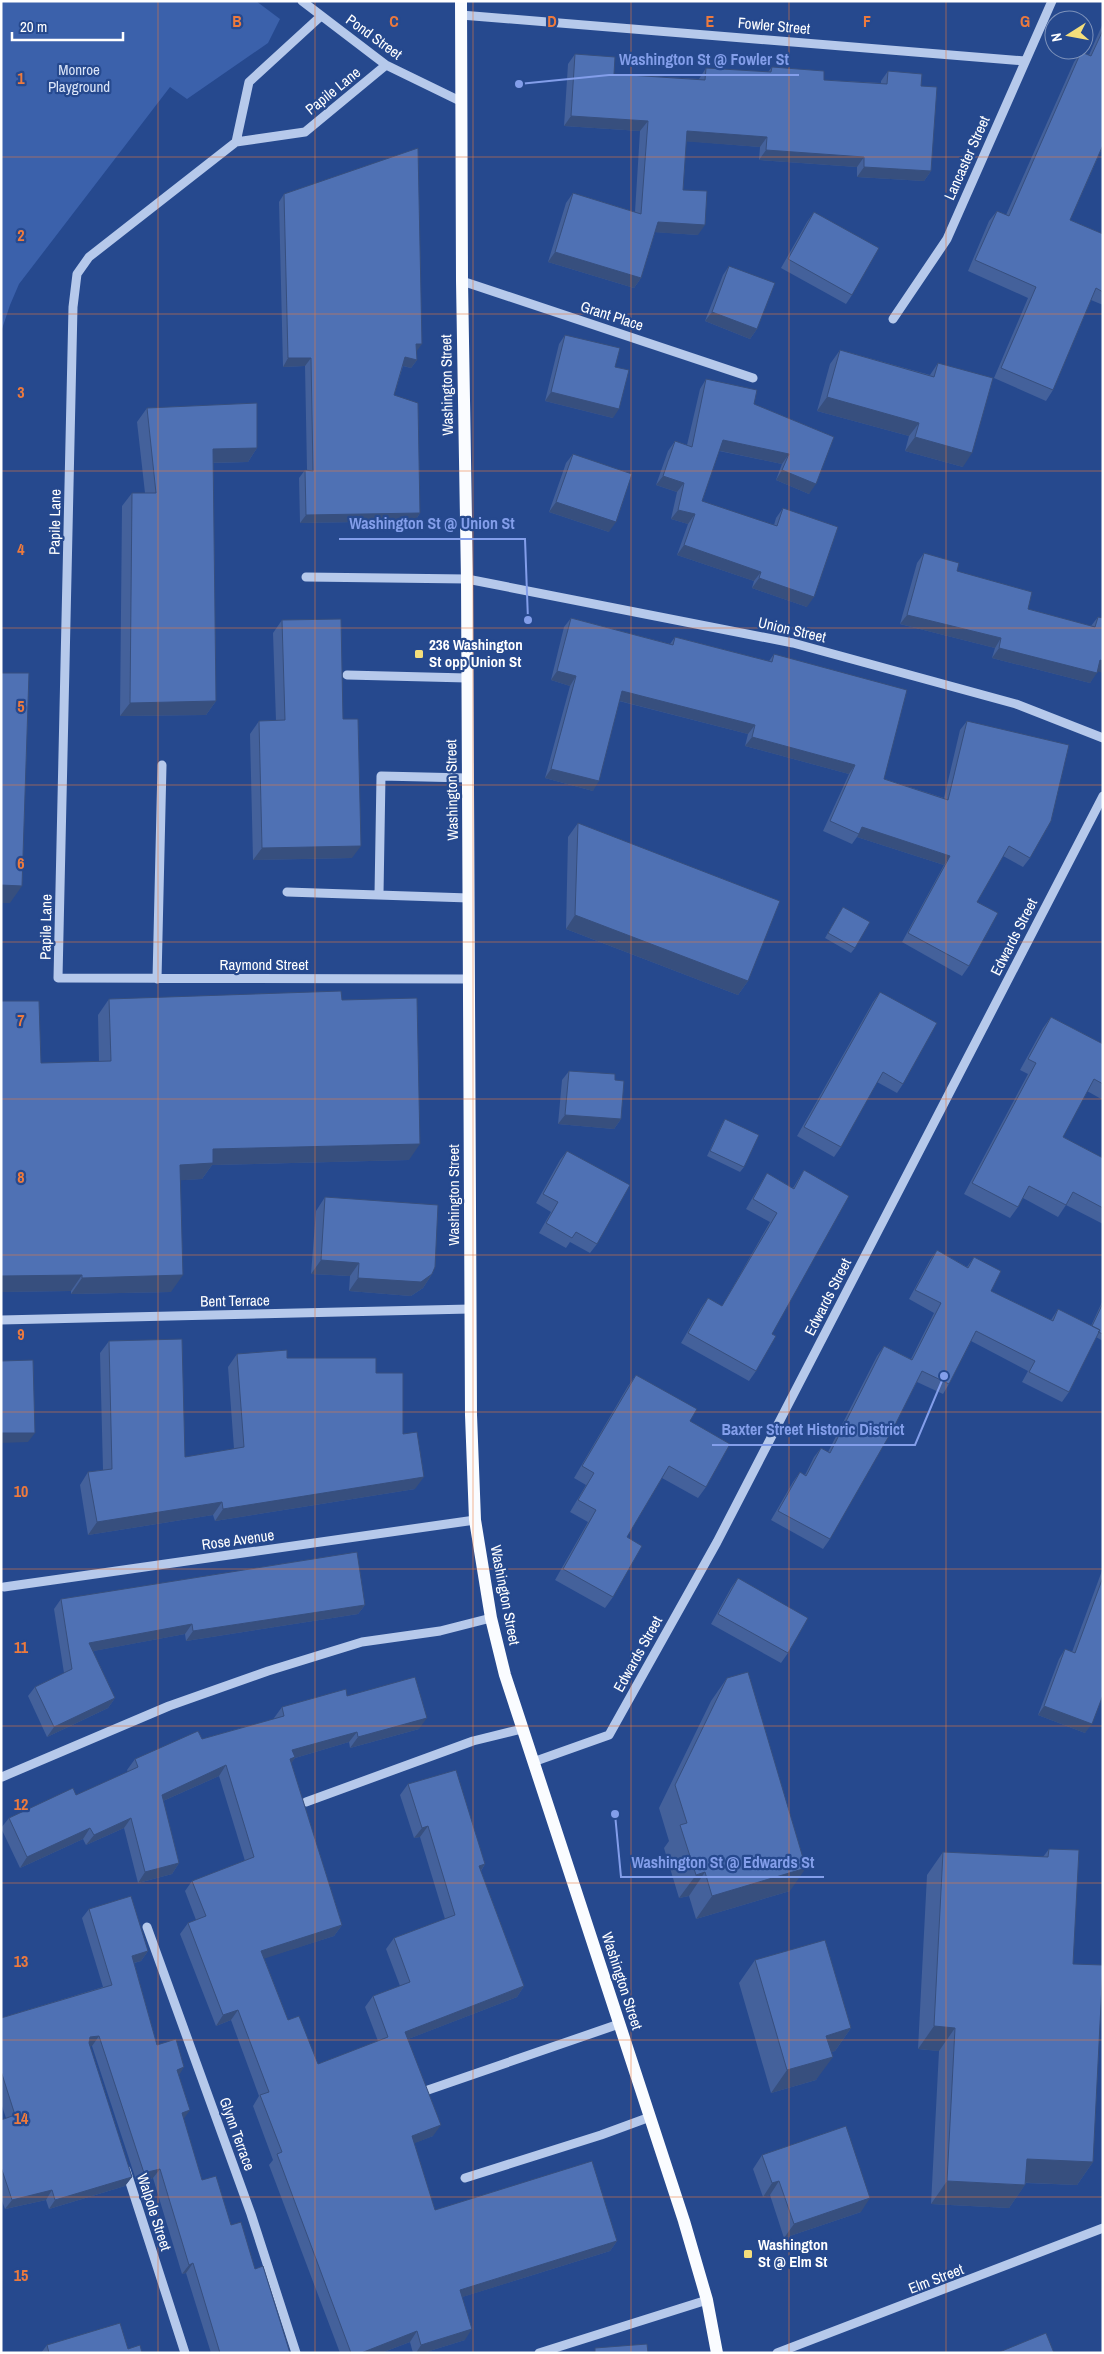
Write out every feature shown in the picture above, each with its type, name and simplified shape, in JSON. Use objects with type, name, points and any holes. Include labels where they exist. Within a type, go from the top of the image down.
[{"type":"main road","name":"Washington Street","points":[[461,1],[460,101],[467,579],[470,1309],[475,1520],[491,1618],[505,1675],[650,2117],[707,2300],[717,2353]]},
{"type":"street","name":"Pond Street","points":[[302,1],[386,66],[460,101]]},
{"type":"street","name":"Lancaster Street","points":[[893,319],[946,239],[1052,1]]},
{"type":"street","name":"Fowler Street","points":[[461,15],[1025,61]]},
{"type":"street","points":[[236,142],[249,82],[321,16]]},
{"type":"street","name":"Papile Lane","points":[[58,978],[73,308],[77,274],[89,256],[236,142],[305,132],[386,66]]},
{"type":"street","name":"Grant Place","points":[[462,280],[753,378]]},
{"type":"street","name":"Union Street","points":[[306,577],[467,579],[793,643],[1016,704],[1103,738]]},
{"type":"street","points":[[347,675],[467,678]]},
{"type":"street","points":[[158,979],[162,765]]},
{"type":"street","points":[[379,894],[382,776],[468,778]]},
{"type":"street","name":"Edwards Street","points":[[532,1762],[609,1735],[717,1542],[1103,796]]},
{"type":"street","points":[[287,892],[469,898]]},
{"type":"street","name":"Raymond Street","points":[[58,978],[469,980]]},
{"type":"street","name":"Bent Terrace","points":[[1,1320],[470,1309]]},
{"type":"street","name":"Rose Avenue","points":[[4,1587],[475,1520]]},
{"type":"street","points":[[2,1777],[169,1706],[268,1671],[362,1642],[440,1631],[491,1618]]},
{"type":"street","points":[[306,1802],[473,1741],[522,1730]]},
{"type":"street","name":"Glynn Terrace","points":[[147,1927],[251,2214],[296,2353]]},
{"type":"street","points":[[428,2090],[619,2024]]},
{"type":"street","points":[[465,2178],[650,2117]]},
{"type":"street","name":"Walpole Street","points":[[125,2164],[185,2353]]},
{"type":"street","name":"Elm Street","points":[[777,2353],[1103,2228]]},
{"type":"street","points":[[539,2353],[707,2300]]},
{"type":"green space","name":"Monroe Playground","points":[[1,1],[256,1],[280,19],[268,43],[187,99],[170,87],[19,284],[1,332]]},
{"type":"building","points":[[1103,30],[1103,145],[1070,220],[1103,234],[1103,292],[1096,288],[1053,390],[1001,368],[1036,287],[975,260],[997,211],[1009,216],[1077,60],[1094,60],[1094,50]]},
{"type":"building","points":[[575,54],[615,57],[614,74],[705,80],[706,68],[771,72],[772,67],[824,71],[824,80],[887,84],[888,71],[922,74],[921,86],[937,87],[931,171],[864,167],[864,157],[766,150],[767,137],[687,131],[683,190],[707,191],[705,225],[658,222],[641,278],[555,252],[573,193],[641,214],[648,121],[571,116]]},
{"type":"building","points":[[418,148],[422,344],[416,344],[417,360],[405,357],[394,395],[418,403],[420,513],[306,515],[305,470],[313,471],[311,358],[288,358],[284,194]]},
{"type":"building","points":[[814,212],[879,248],[852,295],[788,259]]},
{"type":"building","points":[[729,266],[775,283],[757,329],[712,312]]},
{"type":"building","points":[[565,335],[620,348],[615,367],[629,370],[619,409],[551,392]]},
{"type":"building","points":[[840,350],[934,377],[938,363],[993,378],[972,453],[915,437],[919,423],[827,397]]},
{"type":"building","points":[[706,379],[757,390],[754,404],[834,437],[816,484],[782,470],[789,454],[723,440],[702,501],[777,526],[783,508],[838,527],[814,597],[759,578],[761,572],[684,545],[695,514],[678,510],[684,483],[663,476],[675,441],[692,447]]},
{"type":"building","points":[[257,403],[257,448],[213,449],[216,701],[130,703],[132,493],[156,493],[147,408]]},
{"type":"building","points":[[573,454],[632,474],[616,522],[556,502]]},
{"type":"building","points":[[924,553],[959,563],[957,571],[1032,592],[1028,609],[1095,627],[1098,617],[1103,618],[1103,661],[1100,660],[1097,673],[999,648],[1001,638],[907,615]]},
{"type":"building","points":[[571,618],[673,645],[675,637],[772,662],[774,654],[907,690],[884,779],[948,800],[967,721],[1069,745],[1051,821],[1030,858],[1009,846],[977,902],[998,913],[969,966],[908,933],[950,856],[862,827],[859,834],[830,821],[855,765],[752,737],[755,725],[622,691],[599,781],[551,769],[576,676],[557,671]]},
{"type":"building","points":[[341,619],[343,719],[358,719],[361,846],[262,848],[259,721],[285,720],[282,620]]},
{"type":"building","points":[[1,673],[29,673],[22,886],[1,885]]},
{"type":"building","points":[[578,823],[780,901],[748,981],[575,915]]},
{"type":"building","points":[[843,907],[870,922],[855,948],[828,933]]},
{"type":"building","points":[[341,991],[342,1000],[417,998],[420,1144],[213,1149],[213,1163],[180,1165],[183,1275],[82,1278],[82,1275],[1,1276],[1,1001],[39,1001],[41,1063],[111,1061],[109,999]]},
{"type":"building","points":[[880,992],[937,1023],[903,1084],[883,1072],[841,1147],[804,1127]]},
{"type":"building","points":[[1051,1017],[1103,1044],[1103,1084],[1094,1079],[1063,1137],[1103,1158],[1103,1208],[1073,1192],[1066,1205],[1029,1186],[1018,1207],[972,1183],[1036,1063],[1028,1059]]},
{"type":"building","points":[[569,1071],[615,1074],[615,1080],[624,1081],[621,1119],[565,1115]]},
{"type":"building","points":[[725,1119],[759,1135],[744,1167],[710,1151]]},
{"type":"building","points":[[567,1151],[630,1185],[597,1244],[576,1232],[572,1238],[546,1223],[558,1202],[543,1194]]},
{"type":"building","points":[[804,1170],[849,1196],[772,1334],[776,1336],[756,1371],[688,1333],[708,1298],[722,1306],[777,1213],[753,1199],[767,1173],[794,1189]]},
{"type":"building","points":[[325,1197],[438,1205],[435,1267],[432,1274],[421,1282],[358,1278],[359,1263],[321,1260]]},
{"type":"building","points":[[937,1250],[968,1268],[974,1257],[1001,1271],[991,1291],[1053,1321],[1058,1309],[1100,1330],[1069,1392],[1029,1372],[1035,1361],[976,1331],[949,1384],[922,1371],[893,1429],[830,1539],[778,1511],[800,1472],[806,1476],[821,1448],[830,1453],[884,1346],[912,1360],[941,1303],[915,1290]]},
{"type":"building","points":[[1103,1303],[1103,1334],[1092,1326]]},
{"type":"building","points":[[182,1339],[185,1457],[244,1447],[237,1354],[287,1350],[287,1358],[376,1358],[376,1373],[403,1373],[403,1434],[417,1432],[424,1477],[223,1509],[222,1502],[97,1522],[88,1472],[112,1469],[109,1341]]},
{"type":"building","points":[[33,1360],[35,1433],[1,1433],[1,1361]]},
{"type":"building","points":[[636,1375],[697,1409],[690,1421],[730,1444],[706,1487],[669,1466],[627,1537],[642,1546],[613,1597],[563,1569],[596,1510],[578,1500],[594,1473],[582,1466]]},
{"type":"building","points":[[357,1552],[365,1605],[193,1631],[192,1624],[89,1643],[115,1698],[54,1727],[35,1687],[72,1669],[61,1599]]},
{"type":"building","points":[[1103,1577],[1103,1695],[1092,1724],[1044,1706],[1065,1649],[1075,1653]]},
{"type":"building","points":[[738,1578],[808,1618],[788,1653],[718,1614]]},
{"type":"building","points":[[748,1672],[806,1868],[712,1896],[705,1872],[696,1875],[680,1825],[687,1823],[675,1785],[727,1678]]},
{"type":"building","points":[[415,1677],[427,1718],[358,1737],[357,1732],[292,1750],[295,1757],[290,1759],[342,1925],[261,1951],[288,2020],[299,2016],[318,2064],[388,2037],[373,1996],[410,1982],[394,1938],[455,1915],[428,1826],[422,1828],[408,1784],[456,1770],[485,1864],[479,1866],[524,1986],[405,2032],[441,2125],[412,2136],[435,2210],[592,2161],[617,2241],[460,2290],[472,2329],[421,2345],[417,2331],[361,2353],[351,2353],[277,2154],[282,2152],[260,2095],[269,2092],[238,2010],[223,2015],[188,1923],[206,1916],[192,1881],[254,1857],[226,1765],[162,1795],[179,1863],[145,1872],[131,1818],[94,1835],[90,1828],[27,1857],[9,1818],[73,1788],[76,1795],[138,1767],[135,1759],[198,1731],[202,1739],[284,1716],[282,1707],[346,1689],[347,1696]]},
{"type":"building","points":[[1049,1849],[1079,1850],[1073,1964],[1103,1965],[1093,2162],[1027,2159],[1025,2185],[947,2181],[955,2028],[934,2026],[943,1852],[1048,1857]]},
{"type":"building","points":[[131,1896],[148,1951],[132,1956],[157,2045],[176,2039],[184,2067],[177,2070],[190,2110],[182,2113],[202,2180],[216,2176],[231,2225],[241,2222],[255,2269],[263,2266],[290,2353],[220,2353],[193,2263],[189,2265],[160,2169],[144,2173],[99,2036],[90,2037],[89,2043],[132,2177],[55,2200],[52,2190],[12,2200],[1,2167],[1,2120],[15,2115],[1,2071],[1,2018],[112,1985],[89,1909]]},
{"type":"building","points":[[825,1940],[851,2028],[826,2036],[833,2057],[787,2070],[755,1960]]},
{"type":"building","points":[[846,2126],[870,2198],[794,2224],[779,2181],[772,2183],[762,2155]]},
{"type":"building","points":[[120,2323],[128,2349],[140,2345],[142,2353],[49,2353],[47,2345]]},
{"type":"building","points":[[1046,2333],[1054,2353],[997,2353]]},
{"type":"building","points":[[647,2344],[648,2353],[595,2353],[595,2348]]},
{"type":"place","name":"Washington St @ Fowler St","points":[[519,84]]},
{"type":"place","name":"Washington St @ Union St","points":[[528,620]]},
{"type":"place","name":"236 Washington St opp Union St","points":[[419,654]]},
{"type":"place","name":"Baxter Street Historic District","points":[[944,1376]]},
{"type":"place","name":"Washington St @ Edwards St","points":[[615,1814]]},
{"type":"place","name":"Washington St @ Elm St","points":[[748,2254]]}]
